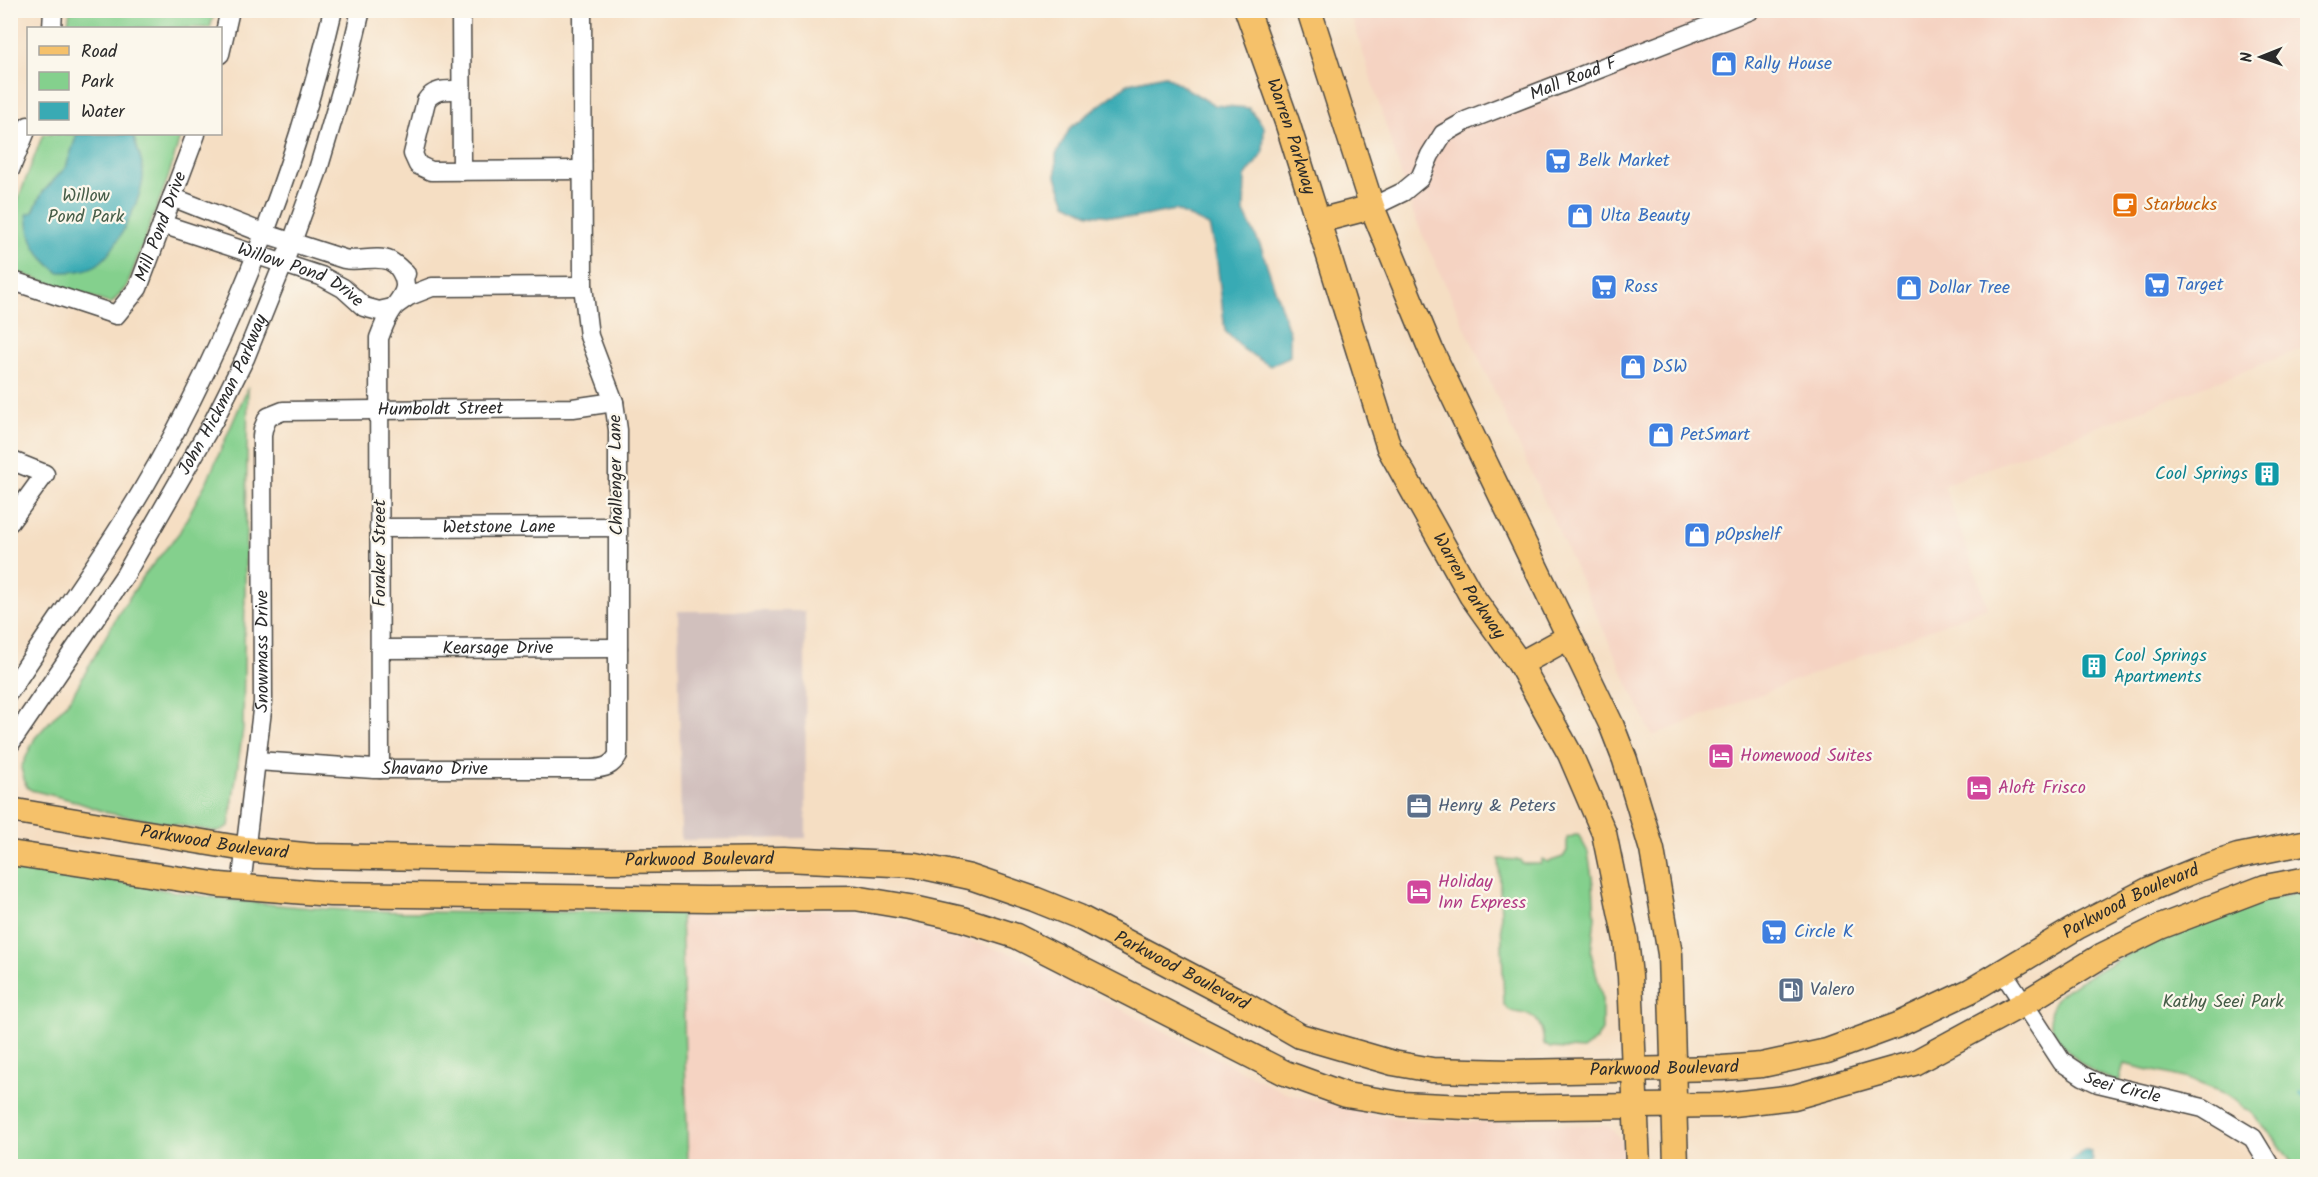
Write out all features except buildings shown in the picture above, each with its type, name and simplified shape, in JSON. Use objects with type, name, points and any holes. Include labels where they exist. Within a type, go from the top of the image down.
[{"type":"main road","name":"Warren Parkway","points":[[1247,10],[1287,122],[1389,448],[1472,595],[1520,664],[1570,754],[1604,833],[1626,940],[1633,1012],[1638,1167]]},
{"type":"main road","points":[[1309,10],[1372,207],[1431,350],[1569,637],[1625,760],[1652,849],[1670,954],[1676,1167]]},
{"type":"main road","points":[[1318,221],[1372,207]]},
{"type":"main road","points":[[1520,664],[1569,637]]},
{"type":"main road","points":[[10,793],[24,802],[58,812],[74,821]]},
{"type":"main road","name":"Parkwood Boulevard","points":[[10,810],[245,849],[314,856],[612,861],[705,859],[915,865],[970,878],[1034,899],[1087,922],[1235,999],[1300,1036],[1393,1063],[1432,1070],[1512,1072],[1674,1070],[1762,1065],[1827,1051],[1898,1025],[1970,991],[2079,926],[2150,889],[2238,856],[2307,842]]},
{"type":"main road","name":"Parkwood Boulevard","points":[[10,853],[114,870],[241,886],[330,894],[707,899],[855,898],[940,914],[1016,936],[1285,1072],[1346,1095],[1401,1104],[1487,1108],[1675,1106],[1744,1103],[1794,1097],[1914,1063],[2023,1004],[2103,955],[2160,927],[2265,887],[2307,879]]},
{"type":"main road","points":[[705,859],[707,899]]},
{"type":"main road","points":[[1016,936],[1034,899]]},
{"type":"main road","points":[[1285,1072],[1300,1036]]},
{"type":"street","points":[[52,27],[53,10]]},
{"type":"street","points":[[222,46],[231,10]]},
{"type":"street","name":"John Hickman Parkway","points":[[10,691],[121,525],[159,461],[215,351],[255,254],[299,132],[333,10]]},
{"type":"street","name":"John Hickman Parkway","points":[[10,744],[125,575],[214,420],[245,358],[292,243],[317,173],[343,86],[361,10]]},
{"type":"street","points":[[461,10],[462,171]]},
{"type":"street","name":"Challenger Lane","points":[[582,10],[583,286],[589,336],[614,402],[618,430],[619,745],[618,755],[613,764]]},
{"type":"street","name":"Mall Road F","points":[[1372,207],[1403,192],[1420,178],[1443,134],[1468,120],[1750,10]]},
{"type":"street","points":[[462,90],[438,90],[430,94],[426,100],[413,154],[418,165],[424,169],[462,171],[582,170]]},
{"type":"street","points":[[10,170],[27,128]]},
{"type":"street","name":"Mill Pond Drive","points":[[10,280],[116,315],[138,288],[196,135]]},
{"type":"street","name":"Willow Pond Drive","points":[[172,197],[292,243],[351,260],[385,259],[399,267],[408,276],[432,287]]},
{"type":"street","name":"Willow Pond Drive","points":[[162,224],[327,278],[368,309],[379,311],[387,310],[409,296],[432,287],[583,286]]},
{"type":"street","name":"Foraker Street","points":[[372,259],[361,265],[354,276],[353,292],[379,338]]},
{"type":"street","name":"Foraker Street","points":[[380,769],[379,338],[389,315],[403,295],[404,276],[399,267]]},
{"type":"street","name":"Humboldt Street","points":[[268,417],[283,411],[573,408],[614,402]]},
{"type":"street","name":"Snowmass Drive","points":[[241,886],[257,760],[264,679],[262,436],[268,417]]},
{"type":"street","points":[[10,460],[45,474],[10,522]]},
{"type":"street","name":"Wetstone Lane","points":[[380,528],[618,527]]},
{"type":"street","name":"Kearsage Drive","points":[[380,649],[618,648]]},
{"type":"street","name":"Shavano Drive","points":[[257,760],[310,766],[380,769],[592,769],[613,764]]},
{"type":"street","name":"Seei Circle","points":[[2003,972],[2062,1062],[2083,1076],[2109,1086],[2203,1107],[2253,1138],[2270,1167]]},
{"type":"shaded area","points":[[1350,11],[2307,11],[2307,347],[1944,485],[1988,607],[1652,736],[1414,216]]},
{"type":"shaded area","points":[[678,611],[805,611],[806,838],[681,840]]},
{"type":"shaded area","points":[[855,908],[1014,954],[1285,1093],[1400,1120],[1609,1126],[1628,1148],[1629,1166],[688,1166],[682,917]]},
{"type":"green space","points":[[70,11],[215,11],[210,27],[67,27]]},
{"type":"green space","name":"Willow Pond Park","points":[[43,135],[181,135],[168,178],[127,286],[111,304],[11,270],[10,221]]},
{"type":"green space","points":[[248,387],[243,729],[229,826],[218,832],[108,813],[71,800],[31,790],[26,786],[21,768],[35,738],[71,698],[119,613],[145,574],[179,533],[209,477]]},
{"type":"green space","points":[[1578,834],[1588,852],[1593,884],[1595,917],[1591,953],[1602,996],[1602,1031],[1595,1041],[1583,1050],[1550,1048],[1544,1044],[1538,1021],[1527,1014],[1509,1010],[1504,1005],[1499,859],[1521,860],[1522,864],[1541,864],[1542,859],[1548,862],[1563,857],[1567,851],[1567,838]]},
{"type":"green space","points":[[11,858],[136,885],[263,904],[348,910],[431,912],[681,911],[688,1166],[28,1166],[11,1162]]},
{"type":"green space","name":"Kathy Seei Park","points":[[2307,891],[2307,1166],[2294,1166],[2273,1136],[2250,1112],[2226,1094],[2188,1079],[2124,1064],[2119,1082],[2086,1066],[2072,1055],[2057,1036],[2050,1020],[2051,1010],[2056,999],[2074,984],[2149,944],[2206,919],[2253,903]]},
{"type":"water","points":[[1164,75],[1214,105],[1249,108],[1264,127],[1263,153],[1245,177],[1244,212],[1261,247],[1290,334],[1290,356],[1270,366],[1244,350],[1225,331],[1217,261],[1209,226],[1175,210],[1133,218],[1089,214],[1066,203],[1056,177],[1056,155],[1070,128],[1129,83]]},
{"type":"water","points":[[77,135],[133,135],[143,174],[139,195],[128,222],[105,258],[89,269],[58,272],[35,247],[27,214],[33,212],[42,193],[66,167]]},
{"type":"water","points":[[2084,1150],[2091,1152],[2093,1161],[2086,1166],[2065,1166]]},
{"type":"waterway","points":[[2300,1093],[2308,1098]]},
{"type":"place","name":"Rally House","points":[[1724,64]]},
{"type":"place","name":"Belk Market","points":[[1558,161]]},
{"type":"place","name":"Starbucks","points":[[2125,205]]},
{"type":"place","name":"Ulta Beauty","points":[[1580,216]]},
{"type":"place","name":"Target","points":[[2157,285]]},
{"type":"place","name":"Ross","points":[[1604,287]]},
{"type":"place","name":"Dollar Tree","points":[[1909,288]]},
{"type":"place","name":"DSW","points":[[1633,367]]},
{"type":"place","name":"PetSmart","points":[[1661,435]]},
{"type":"place","name":"Cool Springs","points":[[2267,474]]},
{"type":"place","name":"pOpshelf","points":[[1697,535]]},
{"type":"place","name":"Cool Springs Apartments","points":[[2094,666]]},
{"type":"place","name":"Homewood Suites","points":[[1721,756]]},
{"type":"place","name":"Aloft Frisco","points":[[1979,788]]},
{"type":"place","name":"Henry & Peters","points":[[1419,806]]},
{"type":"place","name":"Holiday Inn Express","points":[[1419,892]]},
{"type":"place","name":"Circle K","points":[[1774,932]]},
{"type":"place","name":"Valero","points":[[1791,990]]}]
